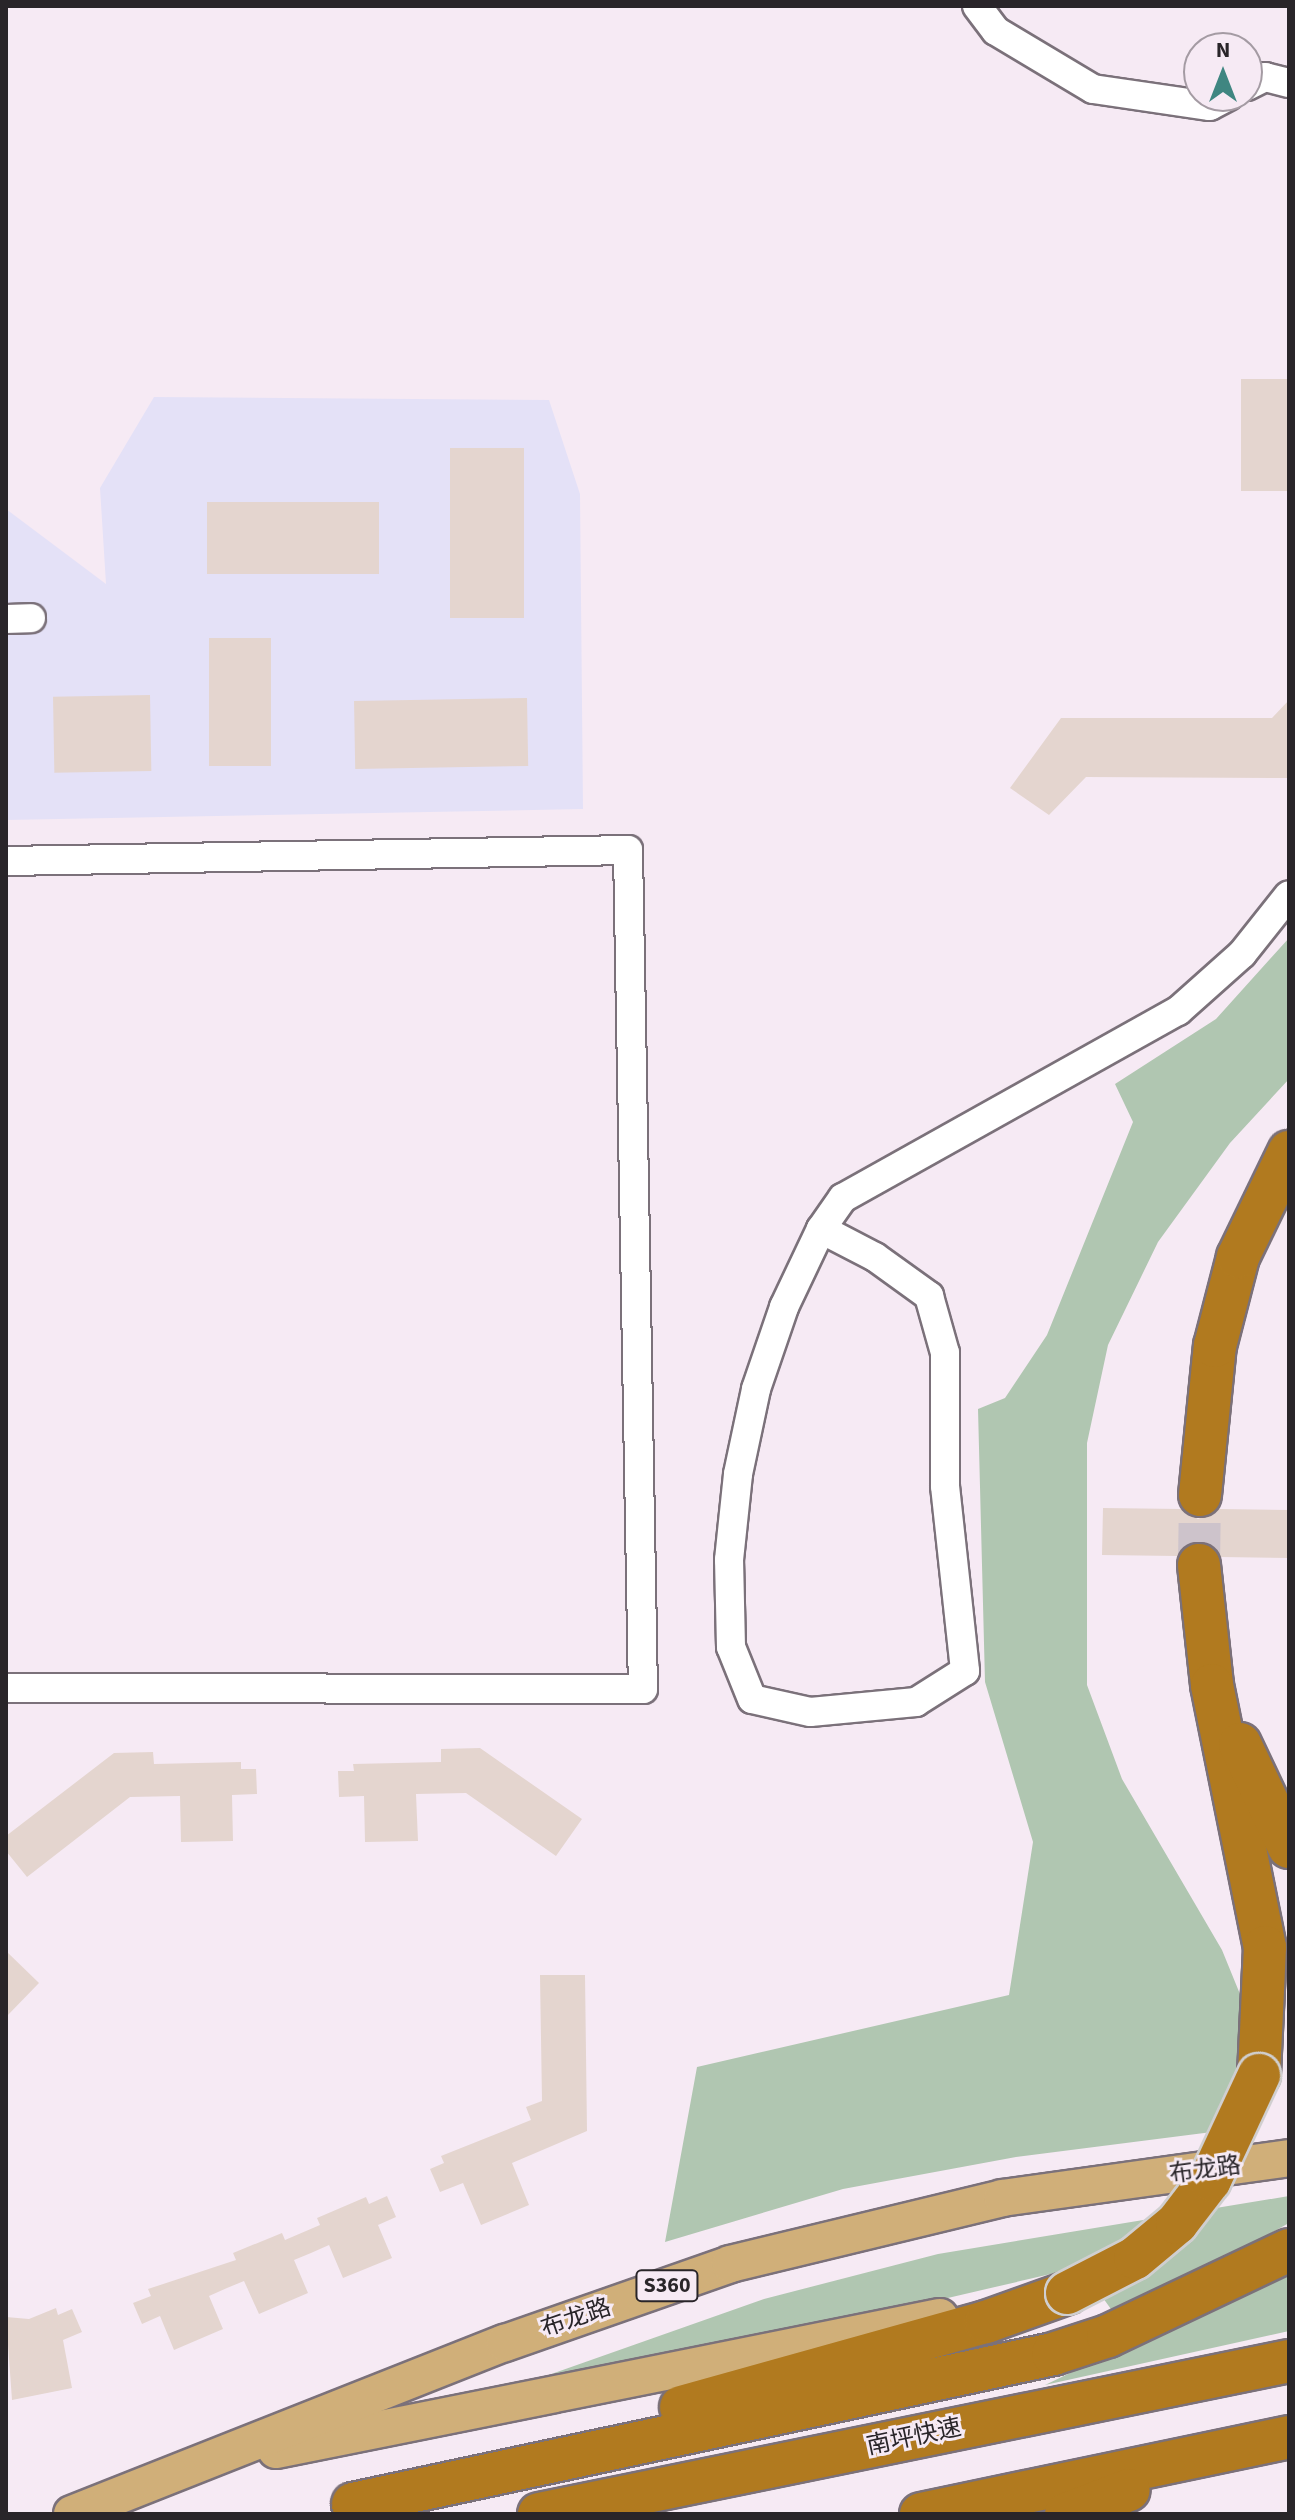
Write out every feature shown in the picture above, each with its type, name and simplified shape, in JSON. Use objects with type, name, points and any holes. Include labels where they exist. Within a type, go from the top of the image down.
[{"type":"highway","points":[[1200,1495],[1215,1346],[1238,1257],[1289,1152]]},
{"type":"highway","points":[[339,2509],[986,2322],[1067,2293],[1135,2258],[1177,2223],[1210,2180],[1259,2075],[1265,1947],[1212,1685],[1199,1565]]},
{"type":"highway","points":[[1212,1685],[1289,1847]]},
{"type":"highway","points":[[339,2509],[1053,2354],[1108,2336],[1289,2250]]},
{"type":"highway","name":"南坪快速","points":[[539,2514],[1289,2361]]},
{"type":"highway","points":[[921,2514],[1289,2438]]},
{"type":"highway","points":[[1066,2514],[1289,2438]]},
{"type":"main road","name":"布龙路","points":[[72,2514],[505,2343],[730,2264],[1002,2198],[1289,2158]]},
{"type":"main road","points":[[163,2477],[1067,2293]]},
{"type":"street","points":[[977,6],[996,31],[1093,89],[1183,102]]},
{"type":"street","points":[[1263,78],[1289,83]]},
{"type":"street","points":[[6,861],[628,850],[643,1689],[6,1688]]},
{"type":"street","points":[[821,1229],[875,1257],[929,1296],[945,1353],[945,1486],[965,1671],[916,1702],[810,1712],[752,1699],[731,1647],[729,1560],[738,1474],[756,1389],[784,1307],[821,1229],[843,1198],[1178,1011],[1242,954],[1289,895]]},
{"type":"shaded area","points":[[154,397],[549,400],[580,494],[583,809],[6,820],[6,509],[106,584],[100,488]]},
{"type":"green space","points":[[1289,938],[1289,1079],[1230,1143],[1158,1242],[1108,1345],[1087,1443],[1087,1685],[1122,1779],[1222,1950],[1242,1999],[1242,2066],[1212,2132],[1016,2157],[843,2189],[665,2242],[697,2067],[1009,1995],[1033,1842],[985,1682],[978,1409],[1005,1398],[1047,1335],[1133,1122],[1115,1084],[1216,1019]]},
{"type":"green space","points":[[1289,2196],[1289,2223],[1163,2293],[1113,2312],[1081,2267],[737,2347],[540,2378],[764,2299],[938,2254]]},
{"type":"green space","points":[[1289,2264],[1289,2331],[1045,2385],[1168,2326]]},
{"type":"building","points":[[1241,379],[1289,379],[1289,491],[1241,491]]},
{"type":"building","points":[[450,448],[524,448],[524,618],[450,618]]},
{"type":"building","points":[[207,502],[379,502],[379,574],[207,574]]},
{"type":"building","points":[[209,638],[271,638],[271,766],[209,766]]},
{"type":"building","points":[[150,695],[151,771],[54,773],[53,697]]},
{"type":"building","points":[[527,698],[528,766],[355,769],[354,701]]},
{"type":"building","points":[[1289,700],[1289,778],[1086,777],[1049,815],[1010,788],[1061,718],[1272,718]]},
{"type":"building","points":[[1103,1508],[1181,1509],[1198,1519],[1219,1509],[1289,1510],[1289,1558],[1221,1557],[1209,1543],[1197,1541],[1177,1556],[1102,1555]]},
{"type":"building","points":[[480,1748],[582,1819],[556,1856],[466,1793],[416,1794],[418,1841],[365,1842],[364,1796],[339,1797],[338,1771],[354,1771],[353,1764],[441,1762],[441,1749]]},
{"type":"building","points":[[153,1752],[154,1764],[241,1762],[241,1769],[256,1769],[257,1794],[232,1795],[233,1841],[181,1842],[180,1796],[130,1797],[27,1877],[6,1851],[6,1836],[114,1753]]},
{"type":"building","points":[[6,1951],[39,1983],[6,2017]]},
{"type":"building","points":[[540,1975],[585,1975],[587,2131],[512,2163],[529,2205],[481,2225],[463,2183],[440,2192],[430,2169],[444,2163],[441,2156],[531,2120],[526,2107],[542,2101]]},
{"type":"building","points":[[387,2196],[396,2217],[378,2225],[392,2258],[343,2278],[329,2245],[294,2260],[308,2293],[259,2314],[244,2281],[227,2288],[209,2296],[223,2329],[174,2350],[160,2316],[142,2324],[133,2303],[151,2296],[148,2289],[236,2260],[233,2253],[282,2233],[285,2240],[320,2225],[317,2218],[366,2197],[369,2204]]},
{"type":"building","points":[[56,2308],[58,2315],[72,2309],[82,2332],[63,2340],[72,2388],[12,2400],[6,2317],[29,2319]]},
{"type":"tunnel","points":[[1199,1565],[1200,1495]]}]
